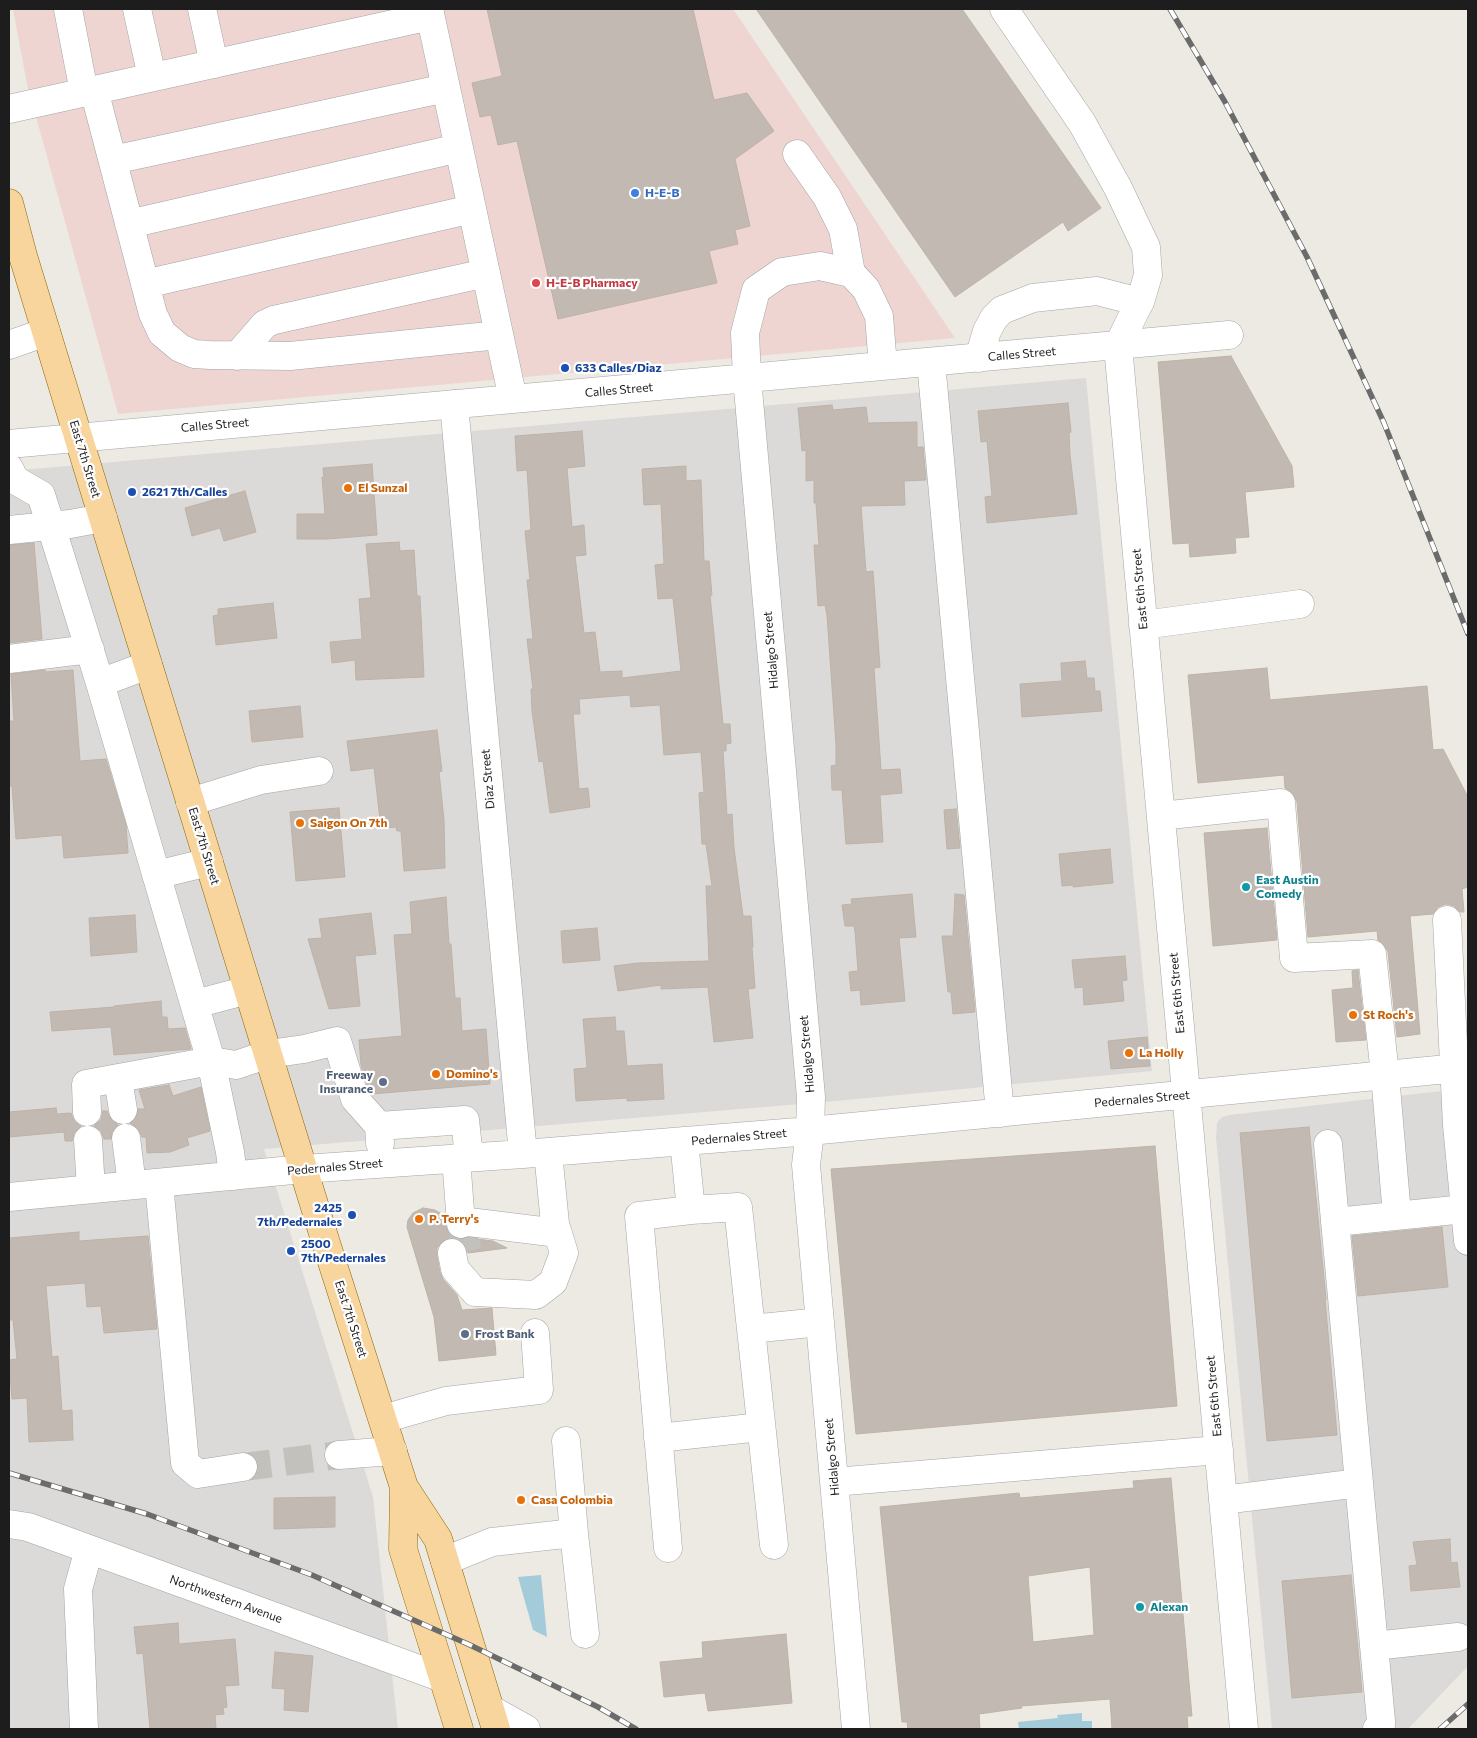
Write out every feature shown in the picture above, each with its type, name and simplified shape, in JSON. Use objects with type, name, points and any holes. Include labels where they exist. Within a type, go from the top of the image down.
[{"type":"main road","name":"East 7th Street","points":[[9,203],[46,332],[190,802],[303,1169],[404,1487],[438,1539],[493,1719]]},
{"type":"main road","name":"East 7th Street","points":[[404,1487],[403,1548],[459,1729]]},
{"type":"street","points":[[68,9],[89,91],[113,160],[153,314],[162,333],[180,348],[194,354],[290,356],[499,335]]},
{"type":"street","points":[[137,9],[152,77]]},
{"type":"street","points":[[202,9],[214,64]]},
{"type":"street","points":[[1004,9],[1082,123],[1118,188],[1146,247],[1148,275],[1140,302],[1118,346]]},
{"type":"street","points":[[9,109],[214,64],[429,12],[513,399]]},
{"type":"street","points":[[113,160],[446,88]]},
{"type":"street","points":[[129,224],[459,148]]},
{"type":"street","points":[[797,154],[827,197],[843,229],[852,273],[866,289],[879,316],[883,366]]},
{"type":"street","points":[[145,284],[472,209]]},
{"type":"street","name":"Hidalgo Street","points":[[852,273],[820,266],[782,272],[756,290],[745,333],[747,378],[811,1097],[806,1165],[856,1729]]},
{"type":"street","points":[[237,356],[264,324],[486,273]]},
{"type":"street","points":[[979,358],[987,331],[994,318],[1002,310],[1033,298],[1097,291],[1140,302]]},
{"type":"street","points":[[9,346],[46,332]]},
{"type":"street","name":"Calles Street","points":[[9,444],[1229,335]]},
{"type":"street","name":"East 6th Street","points":[[1118,346],[1244,1729]]},
{"type":"street","points":[[931,362],[1000,1113]]},
{"type":"street","name":"Diaz Street","points":[[454,404],[535,1153],[561,1243]]},
{"type":"street","points":[[9,468],[15,480],[41,495],[90,649],[196,1004],[211,1061],[230,1152],[233,1176]]},
{"type":"street","points":[[9,530],[103,518]]},
{"type":"street","points":[[1143,625],[1300,604]]},
{"type":"street","points":[[9,659],[90,649]]},
{"type":"street","points":[[100,683],[148,665]]},
{"type":"street","points":[[190,802],[261,780],[319,771]]},
{"type":"street","points":[[1161,816],[1281,803],[1294,958],[1372,954],[1386,1075],[1397,1215]]},
{"type":"street","points":[[156,875],[209,862]]},
{"type":"street","points":[[1447,920],[1461,1068],[1465,1209],[1468,1241]]},
{"type":"street","points":[[196,1004],[248,990]]},
{"type":"street","points":[[87,1112],[86,1084],[211,1061],[236,1064],[268,1054],[304,1049],[337,1041],[355,1099],[379,1126],[381,1163]]},
{"type":"street","name":"Pedernales Street","points":[[9,1197],[303,1169],[810,1131],[1461,1068]]},
{"type":"street","points":[[118,1079],[123,1110]]},
{"type":"street","points":[[379,1126],[465,1120],[462,1158],[461,1223],[561,1243],[553,1282],[536,1296],[474,1292],[455,1269],[460,1253]]},
{"type":"street","points":[[126,1138],[132,1185]]},
{"type":"street","points":[[88,1140],[91,1189]]},
{"type":"street","points":[[684,1141],[691,1210]]},
{"type":"street","points":[[1328,1144],[1381,1721],[1381,1725],[1376,1729]]},
{"type":"street","points":[[159,1182],[185,1463],[198,1474],[243,1467]]},
{"type":"street","points":[[668,1548],[639,1216],[738,1207],[774,1545]]},
{"type":"street","points":[[1335,1222],[1465,1209]]},
{"type":"street","points":[[751,1329],[820,1322]]},
{"type":"street","points":[[383,1419],[446,1401],[539,1390],[535,1333]]},
{"type":"street","points":[[658,1438],[761,1427]]},
{"type":"street","points":[[566,1441],[585,1634]]},
{"type":"street","points":[[338,1455],[393,1450]]},
{"type":"street","points":[[834,1482],[1219,1450]]},
{"type":"street","points":[[1223,1500],[1360,1483]]},
{"type":"street","name":"Northwestern Avenue","points":[[9,1524],[28,1527],[443,1678]]},
{"type":"street","points":[[445,1560],[492,1542],[574,1533]]},
{"type":"street","points":[[84,1729],[78,1589],[89,1549]]},
{"type":"street","points":[[1374,1646],[1458,1637]]},
{"type":"street","points":[[493,1719],[526,1729]]},
{"type":"shaded area","points":[[13,9],[733,9],[955,338],[118,414],[27,84]]},
{"type":"shaded area","points":[[1086,378],[1152,1071],[836,1101],[264,1149],[373,1497],[398,1729],[9,1729],[9,471]]},
{"type":"shaded area","points":[[1468,1088],[1468,1666],[1408,1729],[1272,1729],[1216,1137],[1217,1123],[1222,1117],[1229,1115]]},
{"type":"water","points":[[541,1575],[547,1637],[533,1630],[518,1577]]},
{"type":"water","points":[[1082,1713],[1082,1721],[1092,1721],[1092,1729],[1019,1729],[1018,1722],[1058,1718],[1057,1715]]},
{"type":"building","name":"H-E-B","points":[[487,9],[693,9],[714,100],[747,93],[774,131],[735,159],[750,226],[735,230],[738,244],[709,251],[717,283],[558,319],[517,141],[498,145],[491,115],[480,117],[472,83],[502,76]]},
{"type":"building","points":[[756,9],[962,9],[1101,208],[1068,231],[1063,222],[955,297]]},
{"type":"building","points":[[1231,356],[1292,466],[1294,487],[1245,492],[1249,537],[1235,538],[1236,553],[1190,557],[1189,543],[1173,544],[1158,362]]},
{"type":"building","points":[[1068,403],[1071,432],[1069,433],[1070,455],[1077,514],[987,523],[985,497],[992,496],[987,441],[981,442],[978,411]]},
{"type":"building","points":[[832,405],[833,410],[866,407],[868,423],[917,422],[917,447],[923,447],[926,480],[904,481],[905,505],[861,506],[866,572],[873,571],[880,667],[874,668],[881,770],[900,769],[902,793],[880,795],[883,842],[846,844],[842,790],[832,790],[831,766],[836,765],[836,744],[827,615],[825,605],[818,606],[814,545],[819,545],[816,503],[814,503],[814,480],[806,481],[806,450],[802,451],[798,408]]},
{"type":"building","points":[[582,431],[585,466],[567,468],[572,527],[584,525],[586,555],[575,556],[584,633],[595,632],[600,672],[622,671],[622,678],[681,671],[673,598],[658,599],[655,565],[664,564],[661,504],[644,505],[642,469],[686,466],[686,481],[701,480],[704,561],[709,561],[712,595],[710,596],[723,724],[730,724],[731,743],[726,744],[726,751],[723,751],[727,815],[732,814],[734,848],[743,916],[751,916],[755,988],[748,989],[753,1038],[714,1042],[708,987],[661,989],[661,985],[618,991],[614,966],[638,963],[709,961],[706,886],[712,886],[706,844],[702,844],[699,793],[704,792],[701,752],[664,755],[660,705],[631,707],[630,695],[579,699],[580,714],[573,714],[579,789],[588,788],[590,807],[550,813],[543,761],[539,762],[532,711],[531,689],[533,689],[527,639],[533,639],[527,580],[530,580],[525,531],[531,530],[527,470],[517,471],[515,436]]},
{"type":"building","points":[[372,464],[377,535],[297,539],[297,514],[325,514],[323,468]]},
{"type":"building","points":[[245,491],[256,532],[224,541],[220,528],[192,536],[185,508]]},
{"type":"building","points":[[399,542],[400,551],[414,550],[417,596],[420,596],[424,677],[356,680],[355,660],[332,663],[330,642],[362,639],[359,599],[371,598],[366,544]]},
{"type":"building","points":[[34,543],[42,639],[9,643],[9,545]]},
{"type":"building","points":[[273,603],[277,638],[216,645],[213,616],[218,615],[218,609]]},
{"type":"building","points":[[1085,661],[1087,678],[1094,678],[1095,691],[1100,691],[1102,711],[1022,717],[1020,684],[1062,681],[1061,663]]},
{"type":"building","points":[[1267,668],[1270,700],[1427,686],[1433,750],[1443,749],[1468,797],[1468,887],[1462,889],[1464,912],[1460,912],[1454,906],[1446,904],[1438,907],[1433,914],[1410,916],[1420,1034],[1397,1037],[1388,952],[1378,940],[1377,931],[1308,937],[1297,802],[1293,794],[1285,788],[1284,775],[1198,783],[1188,675]]},
{"type":"building","points":[[45,670],[45,672],[73,670],[80,761],[106,759],[126,825],[128,853],[64,858],[62,835],[16,839],[9,769],[9,721],[14,721],[11,674]]},
{"type":"building","points":[[300,706],[303,737],[252,742],[249,711]]},
{"type":"building","points":[[437,730],[442,771],[439,772],[444,820],[445,868],[404,871],[401,831],[397,831],[396,827],[381,828],[374,768],[351,771],[347,741]]},
{"type":"building","points":[[339,808],[345,877],[296,881],[290,812]]},
{"type":"building","points":[[956,809],[960,848],[947,849],[944,810]]},
{"type":"building","points":[[1267,828],[1277,940],[1213,946],[1204,833]]},
{"type":"building","points":[[1110,849],[1113,883],[1073,887],[1073,885],[1062,886],[1059,854]]},
{"type":"building","points":[[912,894],[916,937],[899,938],[905,1001],[861,1005],[860,990],[851,991],[849,972],[858,971],[855,931],[854,926],[845,926],[842,905],[852,904],[851,899]]},
{"type":"building","points":[[955,894],[964,895],[975,1012],[953,1014],[951,992],[948,992],[942,936],[953,936]]},
{"type":"building","points":[[446,897],[455,998],[460,998],[462,1031],[486,1029],[490,1084],[372,1094],[369,1091],[361,1065],[359,1040],[402,1036],[394,935],[412,934],[410,902]]},
{"type":"building","points":[[371,913],[376,954],[355,956],[360,1006],[329,1009],[308,939],[322,938],[319,919]]},
{"type":"building","points":[[135,915],[137,952],[91,956],[89,918]]},
{"type":"building","points":[[597,928],[600,960],[563,963],[561,931]]},
{"type":"building","points":[[1125,956],[1127,980],[1122,981],[1124,1001],[1084,1005],[1083,987],[1075,988],[1072,960]]},
{"type":"building","name":"St Roch's","points":[[1358,970],[1366,1040],[1336,1042],[1332,990],[1353,988],[1352,971]]},
{"type":"building","points":[[161,1001],[162,1017],[167,1017],[168,1029],[185,1028],[191,1049],[114,1055],[111,1027],[52,1031],[50,1012]]},
{"type":"building","points":[[615,1017],[616,1031],[624,1031],[627,1066],[662,1064],[664,1099],[627,1101],[627,1098],[576,1101],[574,1069],[587,1068],[583,1019]]},
{"type":"building","name":"La Holly","points":[[1147,1037],[1150,1066],[1111,1069],[1108,1041]]},
{"type":"building","points":[[169,1085],[173,1096],[201,1087],[210,1131],[187,1138],[189,1145],[170,1152],[147,1153],[146,1137],[142,1137],[138,1128],[130,1123],[137,1116],[138,1109],[145,1109],[139,1090]]},
{"type":"building","points":[[56,1108],[57,1114],[71,1113],[74,1121],[81,1126],[74,1133],[72,1141],[65,1141],[64,1132],[9,1137],[9,1112]]},
{"type":"building","points":[[103,1111],[107,1111],[111,1119],[118,1125],[112,1132],[111,1139],[104,1139],[101,1131],[94,1126],[101,1120]]},
{"type":"building","points":[[1309,1127],[1337,1435],[1267,1441],[1240,1133]]},
{"type":"building","points":[[1155,1146],[1177,1406],[856,1434],[831,1169]]},
{"type":"building","points":[[423,1208],[435,1210],[445,1216],[448,1232],[454,1238],[449,1238],[442,1242],[437,1248],[437,1256],[443,1279],[457,1295],[462,1310],[492,1308],[496,1355],[439,1361],[434,1317],[407,1227],[408,1220],[413,1213]]},
{"type":"building","points":[[1442,1227],[1448,1287],[1358,1296],[1352,1236]]},
{"type":"building","points":[[79,1232],[79,1241],[148,1236],[157,1329],[104,1333],[101,1306],[87,1307],[85,1283],[46,1286],[52,1357],[58,1356],[62,1411],[72,1410],[73,1440],[29,1442],[27,1398],[12,1399],[9,1360],[17,1359],[13,1320],[9,1320],[9,1238]]},
{"type":"building","points":[[468,1238],[493,1241],[507,1248],[468,1253],[464,1243],[458,1239]]},
{"type":"building","points":[[1171,1478],[1192,1716],[1187,1716],[1188,1729],[1112,1729],[1110,1699],[1021,1706],[1022,1708],[979,1714],[980,1729],[908,1729],[907,1722],[902,1722],[880,1507],[1019,1493],[1020,1498],[1134,1488],[1133,1481]],"holes":[[[1090,1567],[1094,1635],[1033,1642],[1028,1576]]]},
{"type":"building","points":[[335,1497],[335,1527],[274,1529],[274,1498]]},
{"type":"building","points":[[1450,1539],[1451,1563],[1457,1562],[1460,1587],[1411,1591],[1409,1566],[1417,1565],[1413,1542]]},
{"type":"building","points":[[1351,1575],[1362,1692],[1292,1698],[1282,1581]]},
{"type":"building","points":[[178,1623],[179,1644],[235,1639],[239,1685],[225,1686],[227,1707],[223,1708],[224,1714],[215,1715],[216,1729],[150,1729],[143,1653],[137,1654],[134,1627]]},
{"type":"building","points":[[786,1634],[792,1703],[708,1711],[705,1693],[664,1697],[660,1662],[703,1658],[702,1642]]},
{"type":"building","points":[[275,1652],[313,1656],[308,1712],[284,1710],[285,1689],[272,1688]]},
{"type":"tunnel","points":[[461,1224],[468,1253]]},
{"type":"tunnel","points":[[243,1467],[339,1455]]},
{"type":"railway","points":[[1170,9],[1225,102],[1307,257],[1384,423],[1468,634]]},
{"type":"railway","points":[[9,1473],[147,1514],[312,1575],[470,1645],[598,1707],[636,1729]]},
{"type":"railway","points":[[1440,1729],[1468,1704]]},
{"type":"place","name":"H-E-B","points":[[635,193]]},
{"type":"place","name":"H-E-B Pharmacy","points":[[536,283]]},
{"type":"place","name":"633 Calles/Diaz","points":[[565,368]]},
{"type":"place","name":"El Sunzal","points":[[348,488]]},
{"type":"place","name":"2621 7th/Calles","points":[[132,492]]},
{"type":"place","name":"Saigon On 7th","points":[[300,823]]},
{"type":"place","name":"East Austin Comedy","points":[[1246,887]]},
{"type":"place","name":"St Roch's","points":[[1353,1015]]},
{"type":"place","name":"La Holly","points":[[1129,1053]]},
{"type":"place","name":"Domino's","points":[[436,1074]]},
{"type":"place","name":"Freeway Insurance","points":[[383,1082]]},
{"type":"place","name":"2425 7th/Pedernales","points":[[352,1215]]},
{"type":"place","name":"P. Terry's","points":[[419,1219]]},
{"type":"place","name":"2500 7th/Pedernales","points":[[291,1251]]},
{"type":"place","name":"Frost Bank","points":[[465,1334]]},
{"type":"place","name":"Casa Colombia","points":[[521,1500]]},
{"type":"place","name":"Alexan","points":[[1140,1607]]}]
